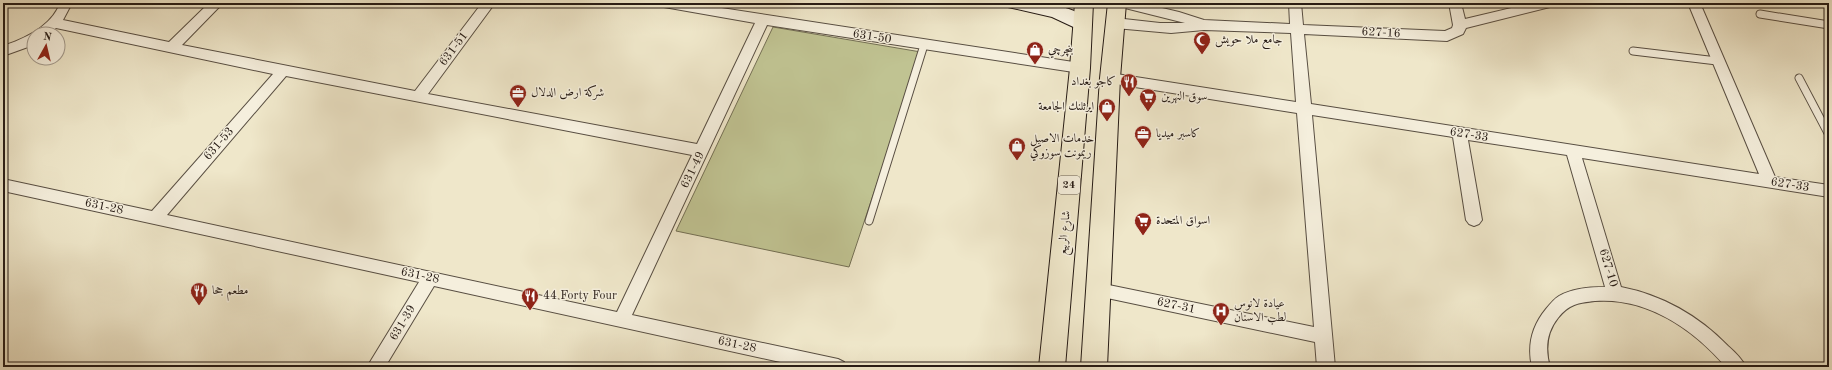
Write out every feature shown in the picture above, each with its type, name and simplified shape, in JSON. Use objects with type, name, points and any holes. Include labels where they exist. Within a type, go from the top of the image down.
[{"type":"main road","name":"شارع الربيع","points":[[1052,367],[1080,68],[1084,3]]},
{"type":"main road","points":[[1094,367],[1110,78],[1118,10]]},
{"type":"street","points":[[50,26],[54,23],[64,9],[66,3]]},
{"type":"street","points":[[171,48],[217,3]]},
{"type":"street","name":"631-51","points":[[419,96],[489,3]]},
{"type":"street","name":"631-50","points":[[664,3],[764,20],[1080,68]]},
{"type":"street","points":[[1014,3],[1065,14],[1082,24]]},
{"type":"street","points":[[1295,3],[1326,367]]},
{"type":"street","points":[[1455,3],[1460,25]]},
{"type":"street","name":"627-16","points":[[1118,10],[1179,16],[1204,25],[1447,36],[1458,31],[1460,25],[1550,3]]},
{"type":"street","points":[[1694,3],[1717,62],[1769,182]]},
{"type":"street","name":"627-16","points":[[1118,10],[1181,28],[1194,28],[1204,25]]},
{"type":"street","name":"631-49","points":[[621,320],[764,20]]},
{"type":"street","points":[[54,23],[171,48],[702,151]]},
{"type":"street","points":[[3,51],[26,42]]},
{"type":"street","name":"631-53","points":[[155,218],[283,70]]},
{"type":"street","name":"627-33","points":[[1110,78],[1829,191]]},
{"type":"street","points":[[1460,133],[1474,220]]},
{"type":"street","name":"627-10","points":[[1573,151],[1615,293],[1644,300],[1669,310],[1705,335],[1737,367]]},
{"type":"street","name":"631-28","points":[[3,185],[838,367]]},
{"type":"street","name":"631-39","points":[[376,367],[430,278]]},
{"type":"street","name":"627-31","points":[[1099,290],[1324,336]]},
{"type":"street","points":[[1541,367],[1539,359],[1540,332],[1551,314],[1565,300],[1590,294],[1615,293]]},
{"type":"lane","points":[[1760,14],[1829,25]]},
{"type":"lane","points":[[869,221],[924,45]]},
{"type":"lane","points":[[1633,51],[1717,62]]},
{"type":"lane","points":[[1800,78],[1829,135]]},
{"type":"green space","points":[[773,27],[921,52],[849,267],[676,231]]},
{"type":"place","name":"جامع ملا حويش","points":[[1202,55]]},
{"type":"place","name":"بنچرچي","points":[[1035,65]]},
{"type":"place","name":"كاجو بغداد","points":[[1129,97]]},
{"type":"place","name":"شركة ارض الدلال","points":[[518,108]]},
{"type":"place","name":"سوق النهرين","points":[[1148,112]]},
{"type":"place","name":"ايرثلنك الجامعة","points":[[1107,122]]},
{"type":"place","name":"كاسبر ميديا","points":[[1143,149]]},
{"type":"place","name":"خدمات الاصيل ريمونت سوزوكي","points":[[1017,161]]},
{"type":"place","name":"اسواق المتحدة","points":[[1143,236]]},
{"type":"place","name":"مطعم جحا","points":[[199,306]]},
{"type":"place","name":"44 Forty Four","points":[[530,311]]},
{"type":"place","name":"عيادة لانوس لطب الاسنان","points":[[1221,326]]}]
